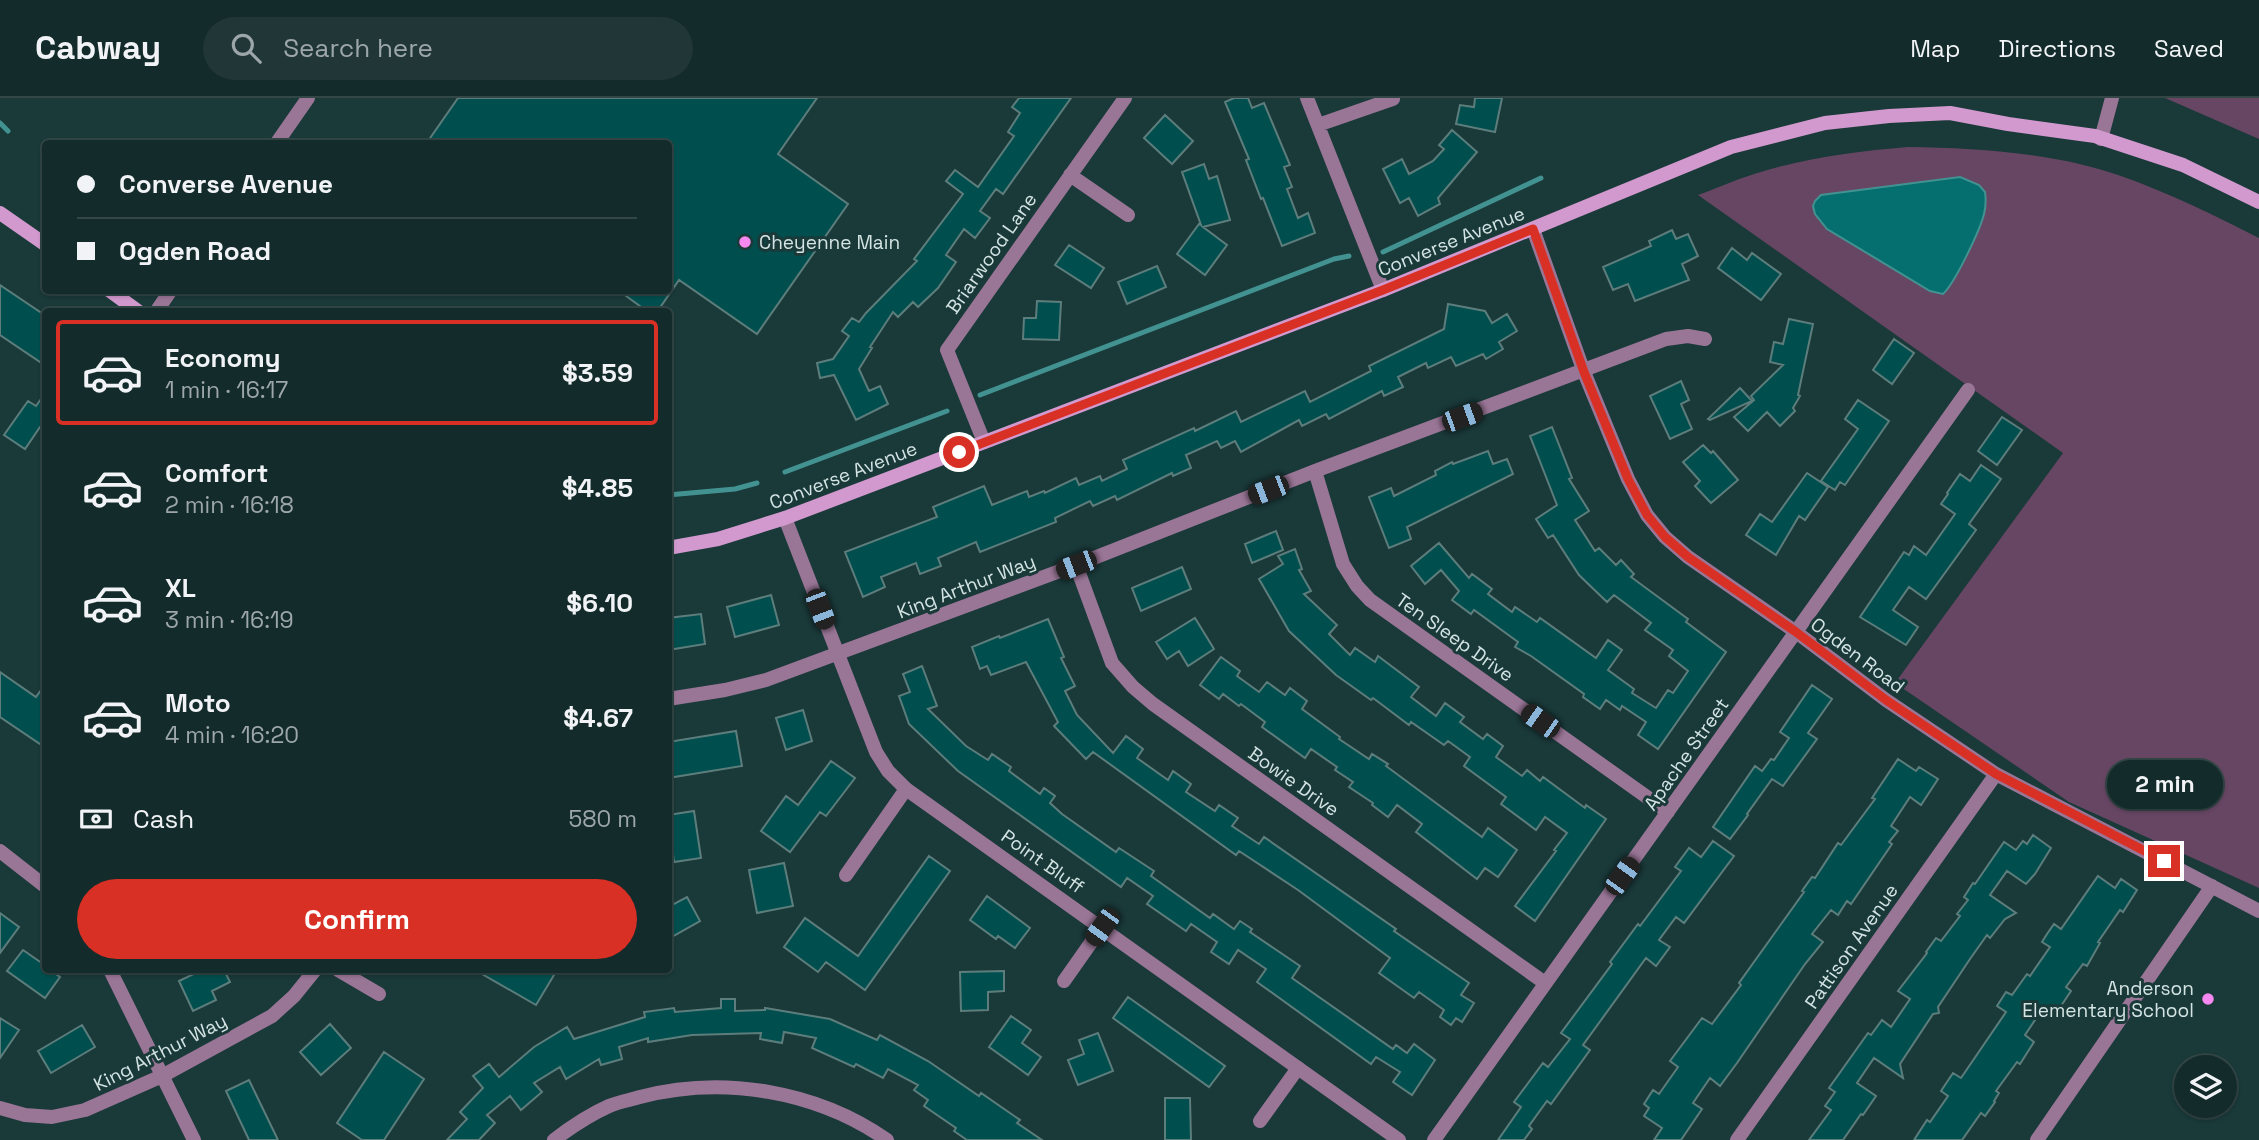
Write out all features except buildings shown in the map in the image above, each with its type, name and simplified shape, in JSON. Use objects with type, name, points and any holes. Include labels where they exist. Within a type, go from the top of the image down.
[{"type":"main road","name":"Converse Avenue","points":[[672,547],[718,539],[785,518],[1383,290],[1731,147],[1825,123],[1950,113],[2101,139],[2183,165],[2259,202]]},
{"type":"main road","points":[[0,213],[42,242]]},
{"type":"main road","points":[[114,294],[134,308]]},
{"type":"street","points":[[279,140],[308,98]]},
{"type":"street","name":"Briarwood Lane","points":[[984,442],[947,350],[1125,98]]},
{"type":"street","points":[[1307,98],[1383,290]]},
{"type":"street","points":[[2101,139],[2112,98]]},
{"type":"street","points":[[1318,125],[1393,99]]},
{"type":"street","points":[[1070,174],[1128,215]]},
{"type":"street","name":"Ogden Road","points":[[1533,229],[1584,372],[1628,479],[1647,515],[1665,537],[1688,557],[1796,632],[1886,700],[1996,774],[2259,911]]},
{"type":"street","name":"King Arthur Way","points":[[672,698],[766,680],[1666,340],[1688,336],[1705,339]]},
{"type":"street","name":"Apache Street","points":[[1434,1140],[1968,390]]},
{"type":"street","name":"Ten Sleep Drive","points":[[1315,471],[1343,564],[1370,600],[1668,812]]},
{"type":"street","name":"Point Bluff","points":[[785,518],[876,752],[888,771],[906,789],[1399,1140]]},
{"type":"street","name":"Bowie Drive","points":[[1076,565],[1112,663],[1133,687],[1175,720],[1545,983]]},
{"type":"street","name":"Pattison Avenue","points":[[1737,1140],[1996,774]]},
{"type":"street","points":[[845,875],[906,789]]},
{"type":"street","points":[[0,851],[42,884]]},
{"type":"street","points":[[2037,1140],[2212,886]]},
{"type":"street","points":[[1064,981],[1102,927]]},
{"type":"street","points":[[111,973],[194,1140]]},
{"type":"street","name":"King Arthur Way","points":[[0,1108],[26,1115],[52,1117],[85,1110],[162,1076],[272,1016],[295,996],[313,973]]},
{"type":"street","points":[[343,973],[379,994]]},
{"type":"street","points":[[1260,1121],[1298,1068]]},
{"type":"street","points":[[554,1140],[575,1124],[611,1105],[660,1092],[705,1087],[758,1090],[807,1100],[840,1112],[887,1140]]},
{"type":"shaded area","points":[[2165,98],[2259,98],[2259,139]]},
{"type":"shaded area","points":[[1908,147],[2016,153],[2096,168],[2174,197],[2259,238],[2259,888],[2069,802],[1895,683],[2063,453],[1698,195],[1756,173],[1800,162]]},
{"type":"water","points":[[1960,177],[1979,185],[1985,192],[1985,208],[1982,222],[1966,256],[1943,294],[1930,291],[1827,229],[1815,214],[1813,206],[1821,195]]},
{"type":"waterway","points":[[0,123],[8,131]]},
{"type":"waterway","points":[[1383,252],[1541,178]]},
{"type":"waterway","points":[[980,395],[1334,259],[1349,256]]},
{"type":"waterway","points":[[785,472],[947,411]]},
{"type":"waterway","points":[[672,495],[735,489],[757,483]]},
{"type":"place","name":"Cheyenne Main","points":[[745,242]]},
{"type":"place","name":"Anderson Elementary School","points":[[2208,999]]},
{"type":"route","points":[[959,452],[1383,290],[1533,229],[1584,372],[1628,479],[1647,515],[1665,537],[1688,557],[1796,632],[1886,700],[1996,774],[2164,861]]}]
